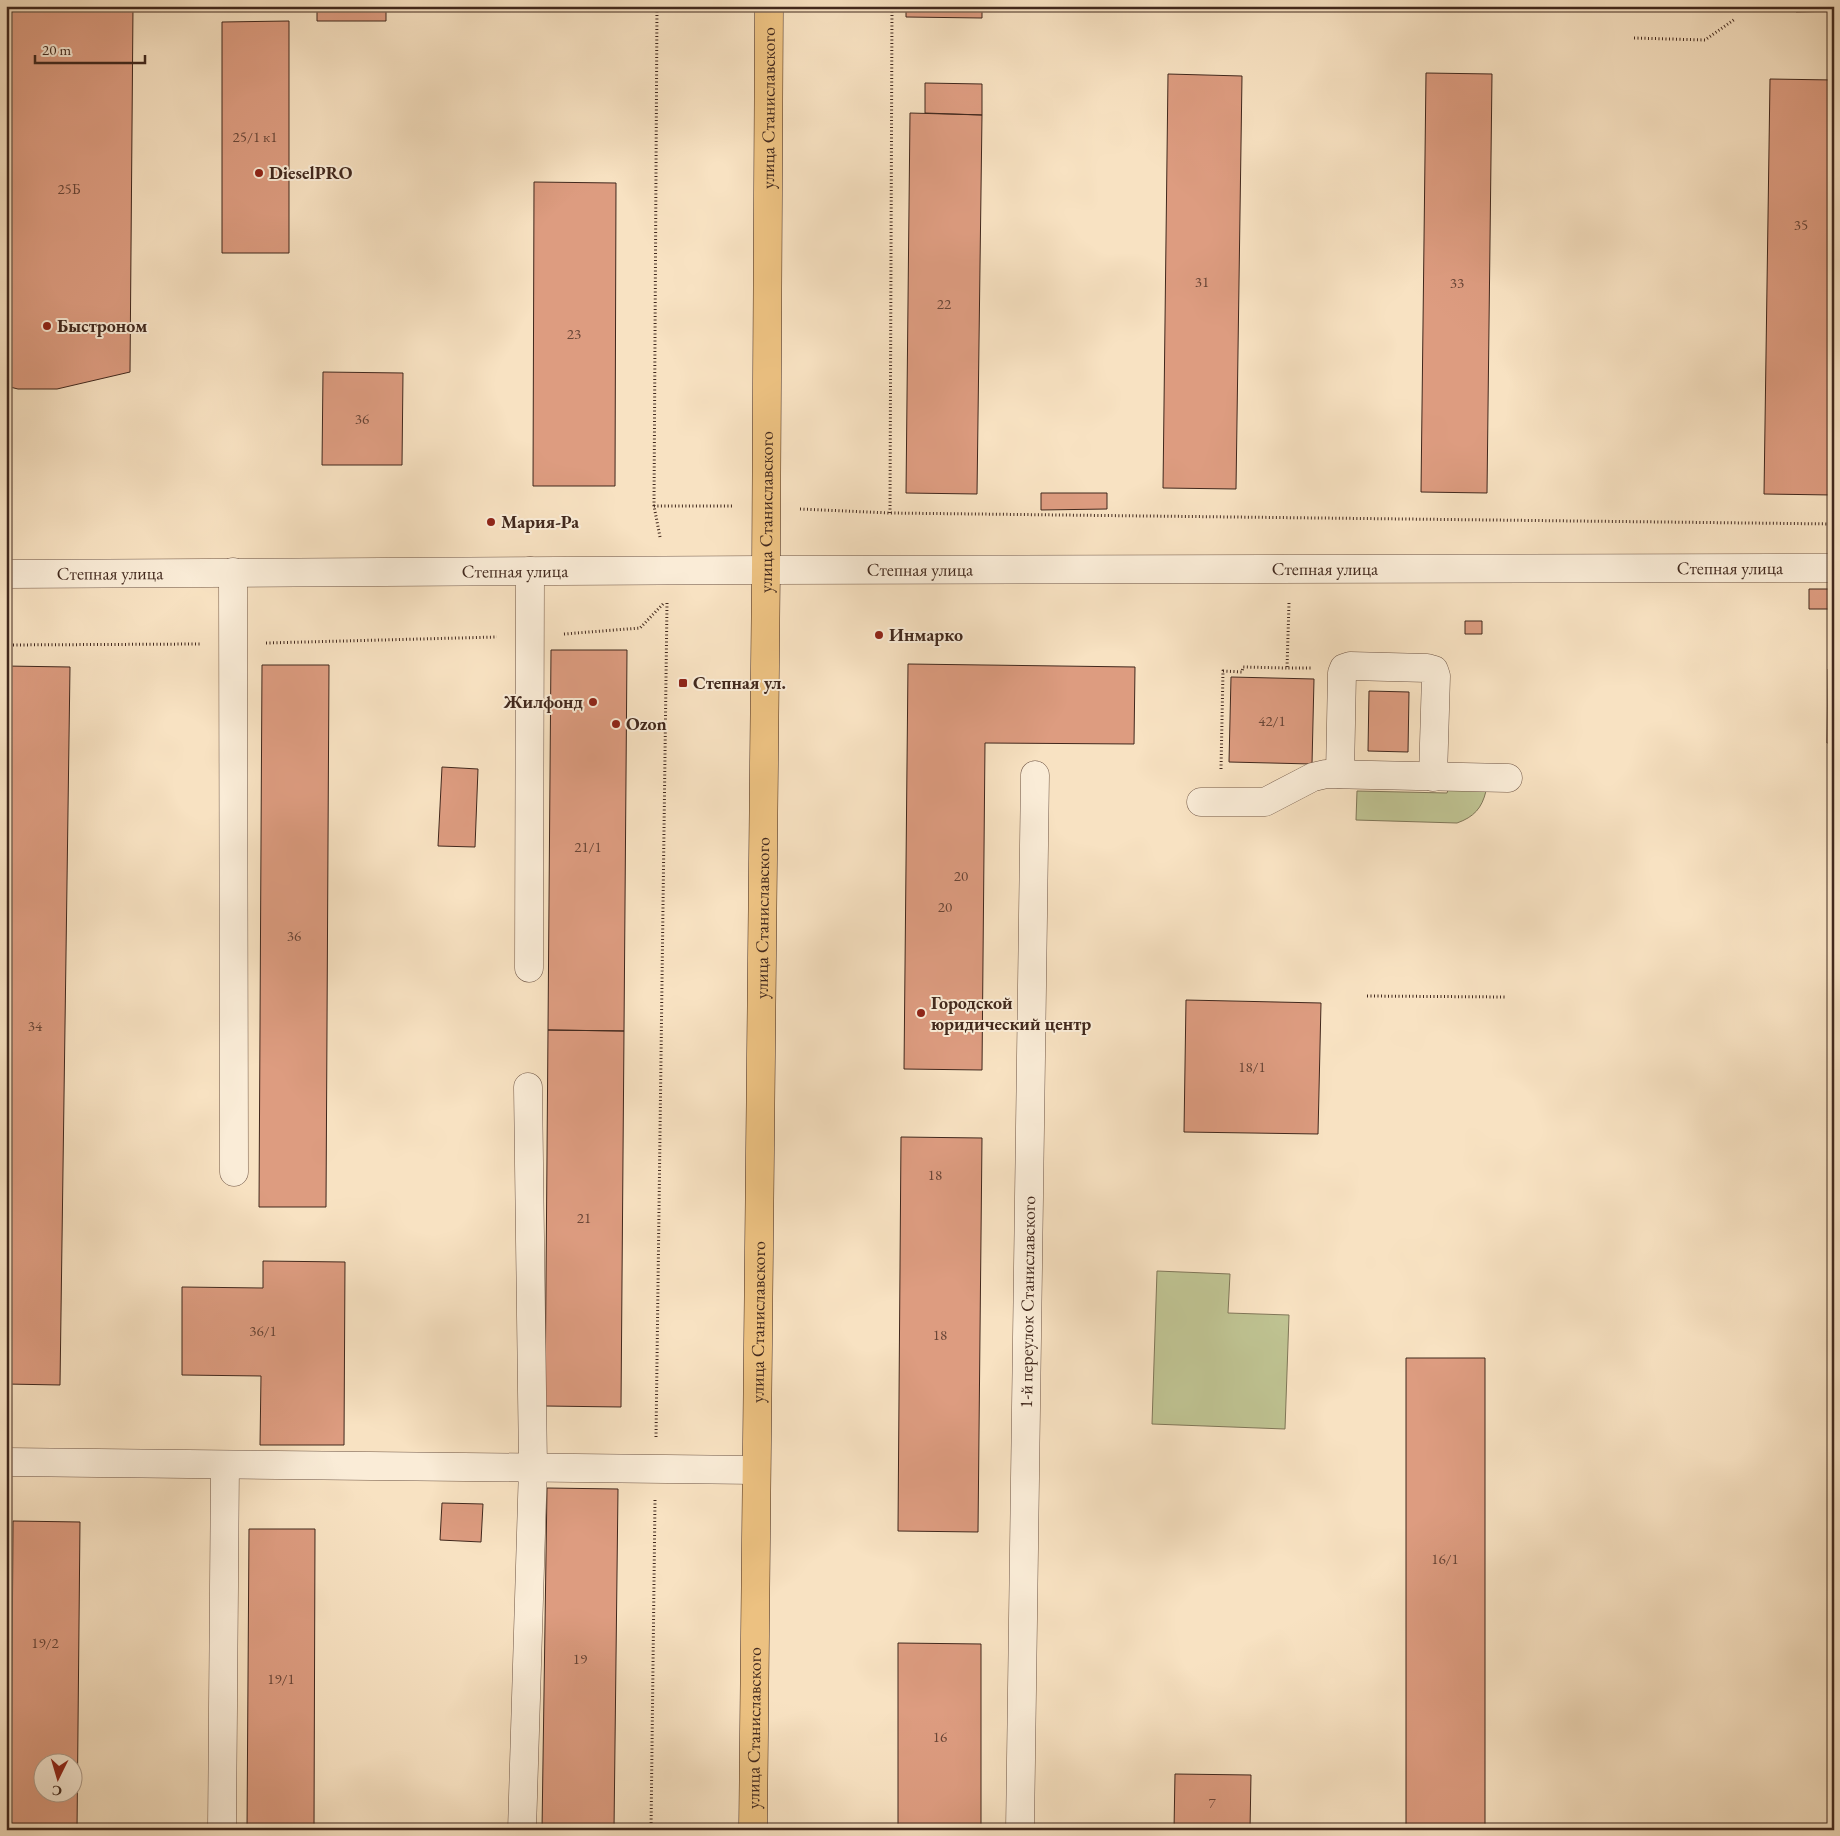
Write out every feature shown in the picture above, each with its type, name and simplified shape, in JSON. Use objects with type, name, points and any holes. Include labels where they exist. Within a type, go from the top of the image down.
[{"type":"main road","name":"улица Станиславского","points":[[753,1830],[766,570],[769,6]]},
{"type":"street","name":"Степная улица","points":[[6,574],[667,570],[1834,568]]},
{"type":"street","points":[[529,968],[530,571]]},
{"type":"street","points":[[233,572],[234,1172]]},
{"type":"street","points":[[1340,774],[1342,672],[1344,669],[1350,666],[1427,668],[1434,670],[1436,676],[1433,777]]},
{"type":"street","name":"1-й переулок Станиславского","points":[[1020,1830],[1035,775]]},
{"type":"street","points":[[1210,802],[1266,802],[1320,775],[1508,778]]},
{"type":"street","points":[[522,1830],[533,1468],[528,1087]]},
{"type":"street","points":[[6,1462],[756,1470]]},
{"type":"street","points":[[222,1830],[225,1465]]},
{"type":"path","points":[[657,6],[654,506],[667,570]]},
{"type":"path","points":[[890,513],[892,6]]},
{"type":"path","points":[[1634,38],[1706,40],[1735,19]]},
{"type":"path","points":[[654,506],[766,507],[890,513],[1834,524]]},
{"type":"path","points":[[6,645],[233,644],[530,636],[640,628],[667,601],[651,1830]]},
{"type":"path","points":[[1287,668],[1288,608]]},
{"type":"path","points":[[1210,802],[1223,671],[1242,672],[1242,667],[1344,669]]},
{"type":"path","points":[[1367,996],[1506,997]]},
{"type":"green space","points":[[1448,790],[1486,791],[1480,807],[1473,815],[1457,823],[1356,820],[1357,791],[1447,793]]},
{"type":"green space","points":[[1157,1271],[1230,1274],[1228,1313],[1289,1315],[1285,1429],[1152,1424]]},
{"type":"building","points":[[6,6],[133,6],[130,372],[57,389],[18,389],[6,386]]},
{"type":"building","points":[[289,6],[289,7],[219,7]]},
{"type":"building","points":[[317,6],[386,6],[386,21],[317,21]]},
{"type":"building","points":[[906,6],[982,6],[982,18],[906,17]]},
{"type":"building","points":[[1796,6],[1833,6],[1833,11],[1796,12]]},
{"type":"building","points":[[289,21],[289,253],[222,253],[222,22]]},
{"type":"building","points":[[1426,73],[1492,74],[1487,493],[1421,492]]},
{"type":"building","points":[[1168,74],[1242,76],[1236,489],[1163,488]]},
{"type":"building","points":[[1770,79],[1834,80],[1832,495],[1764,494]]},
{"type":"building","points":[[925,83],[982,84],[982,115],[925,113]]},
{"type":"building","points":[[910,113],[982,115],[977,494],[906,493]]},
{"type":"building","points":[[534,182],[616,183],[615,486],[533,486]]},
{"type":"building","points":[[323,372],[403,373],[402,465],[322,465]]},
{"type":"building","points":[[1041,493],[1107,493],[1107,509],[1041,510]]},
{"type":"building","points":[[1809,589],[1834,589],[1834,609],[1809,609]]},
{"type":"building","points":[[1465,621],[1482,621],[1482,634],[1465,634]]},
{"type":"building","points":[[551,650],[627,650],[624,1031],[548,1030]]},
{"type":"building","points":[[908,664],[1135,667],[1134,744],[985,743],[982,1070],[904,1069]]},
{"type":"building","points":[[262,665],[329,665],[326,1207],[259,1207]]},
{"type":"building","points":[[6,666],[70,667],[60,1385],[6,1384]]},
{"type":"building","points":[[1828,669],[1834,669],[1834,743],[1827,743]]},
{"type":"building","points":[[1231,677],[1314,679],[1312,764],[1229,762]]},
{"type":"building","points":[[1369,691],[1409,692],[1408,752],[1368,751]]},
{"type":"building","points":[[442,767],[478,769],[475,847],[438,846]]},
{"type":"building","points":[[1186,1000],[1321,1003],[1318,1134],[1184,1132]]},
{"type":"building","points":[[548,1030],[624,1031],[621,1407],[545,1406]]},
{"type":"building","points":[[901,1137],[982,1138],[978,1532],[898,1531]]},
{"type":"building","points":[[263,1261],[345,1262],[344,1445],[260,1445],[261,1376],[182,1375],[182,1287],[263,1288]]},
{"type":"building","points":[[1406,1358],[1485,1358],[1485,1830],[1406,1830]]},
{"type":"building","points":[[547,1488],[618,1489],[614,1830],[542,1830]]},
{"type":"building","points":[[442,1503],[483,1504],[481,1542],[440,1540]]},
{"type":"building","points":[[13,1521],[80,1522],[78,1754],[32,1754],[32,1804],[77,1804],[77,1830],[11,1830]]},
{"type":"building","points":[[249,1529],[315,1529],[314,1830],[247,1830]]},
{"type":"building","points":[[898,1643],[981,1644],[981,1830],[898,1830]]},
{"type":"building","points":[[1175,1774],[1251,1775],[1250,1830],[1174,1830]]},
{"type":"place","name":"DieselPRO","points":[[259,173]]},
{"type":"place","name":"Быстроном","points":[[47,326]]},
{"type":"place","name":"Мария-Ра","points":[[491,522]]},
{"type":"place","name":"Инмарко","points":[[879,635]]},
{"type":"place","name":"Степная ул.","points":[[683,683]]},
{"type":"place","name":"Жилфонд","points":[[593,702]]},
{"type":"place","name":"Ozon","points":[[616,724]]},
{"type":"place","name":"Городской юридический центр","points":[[921,1013]]}]
